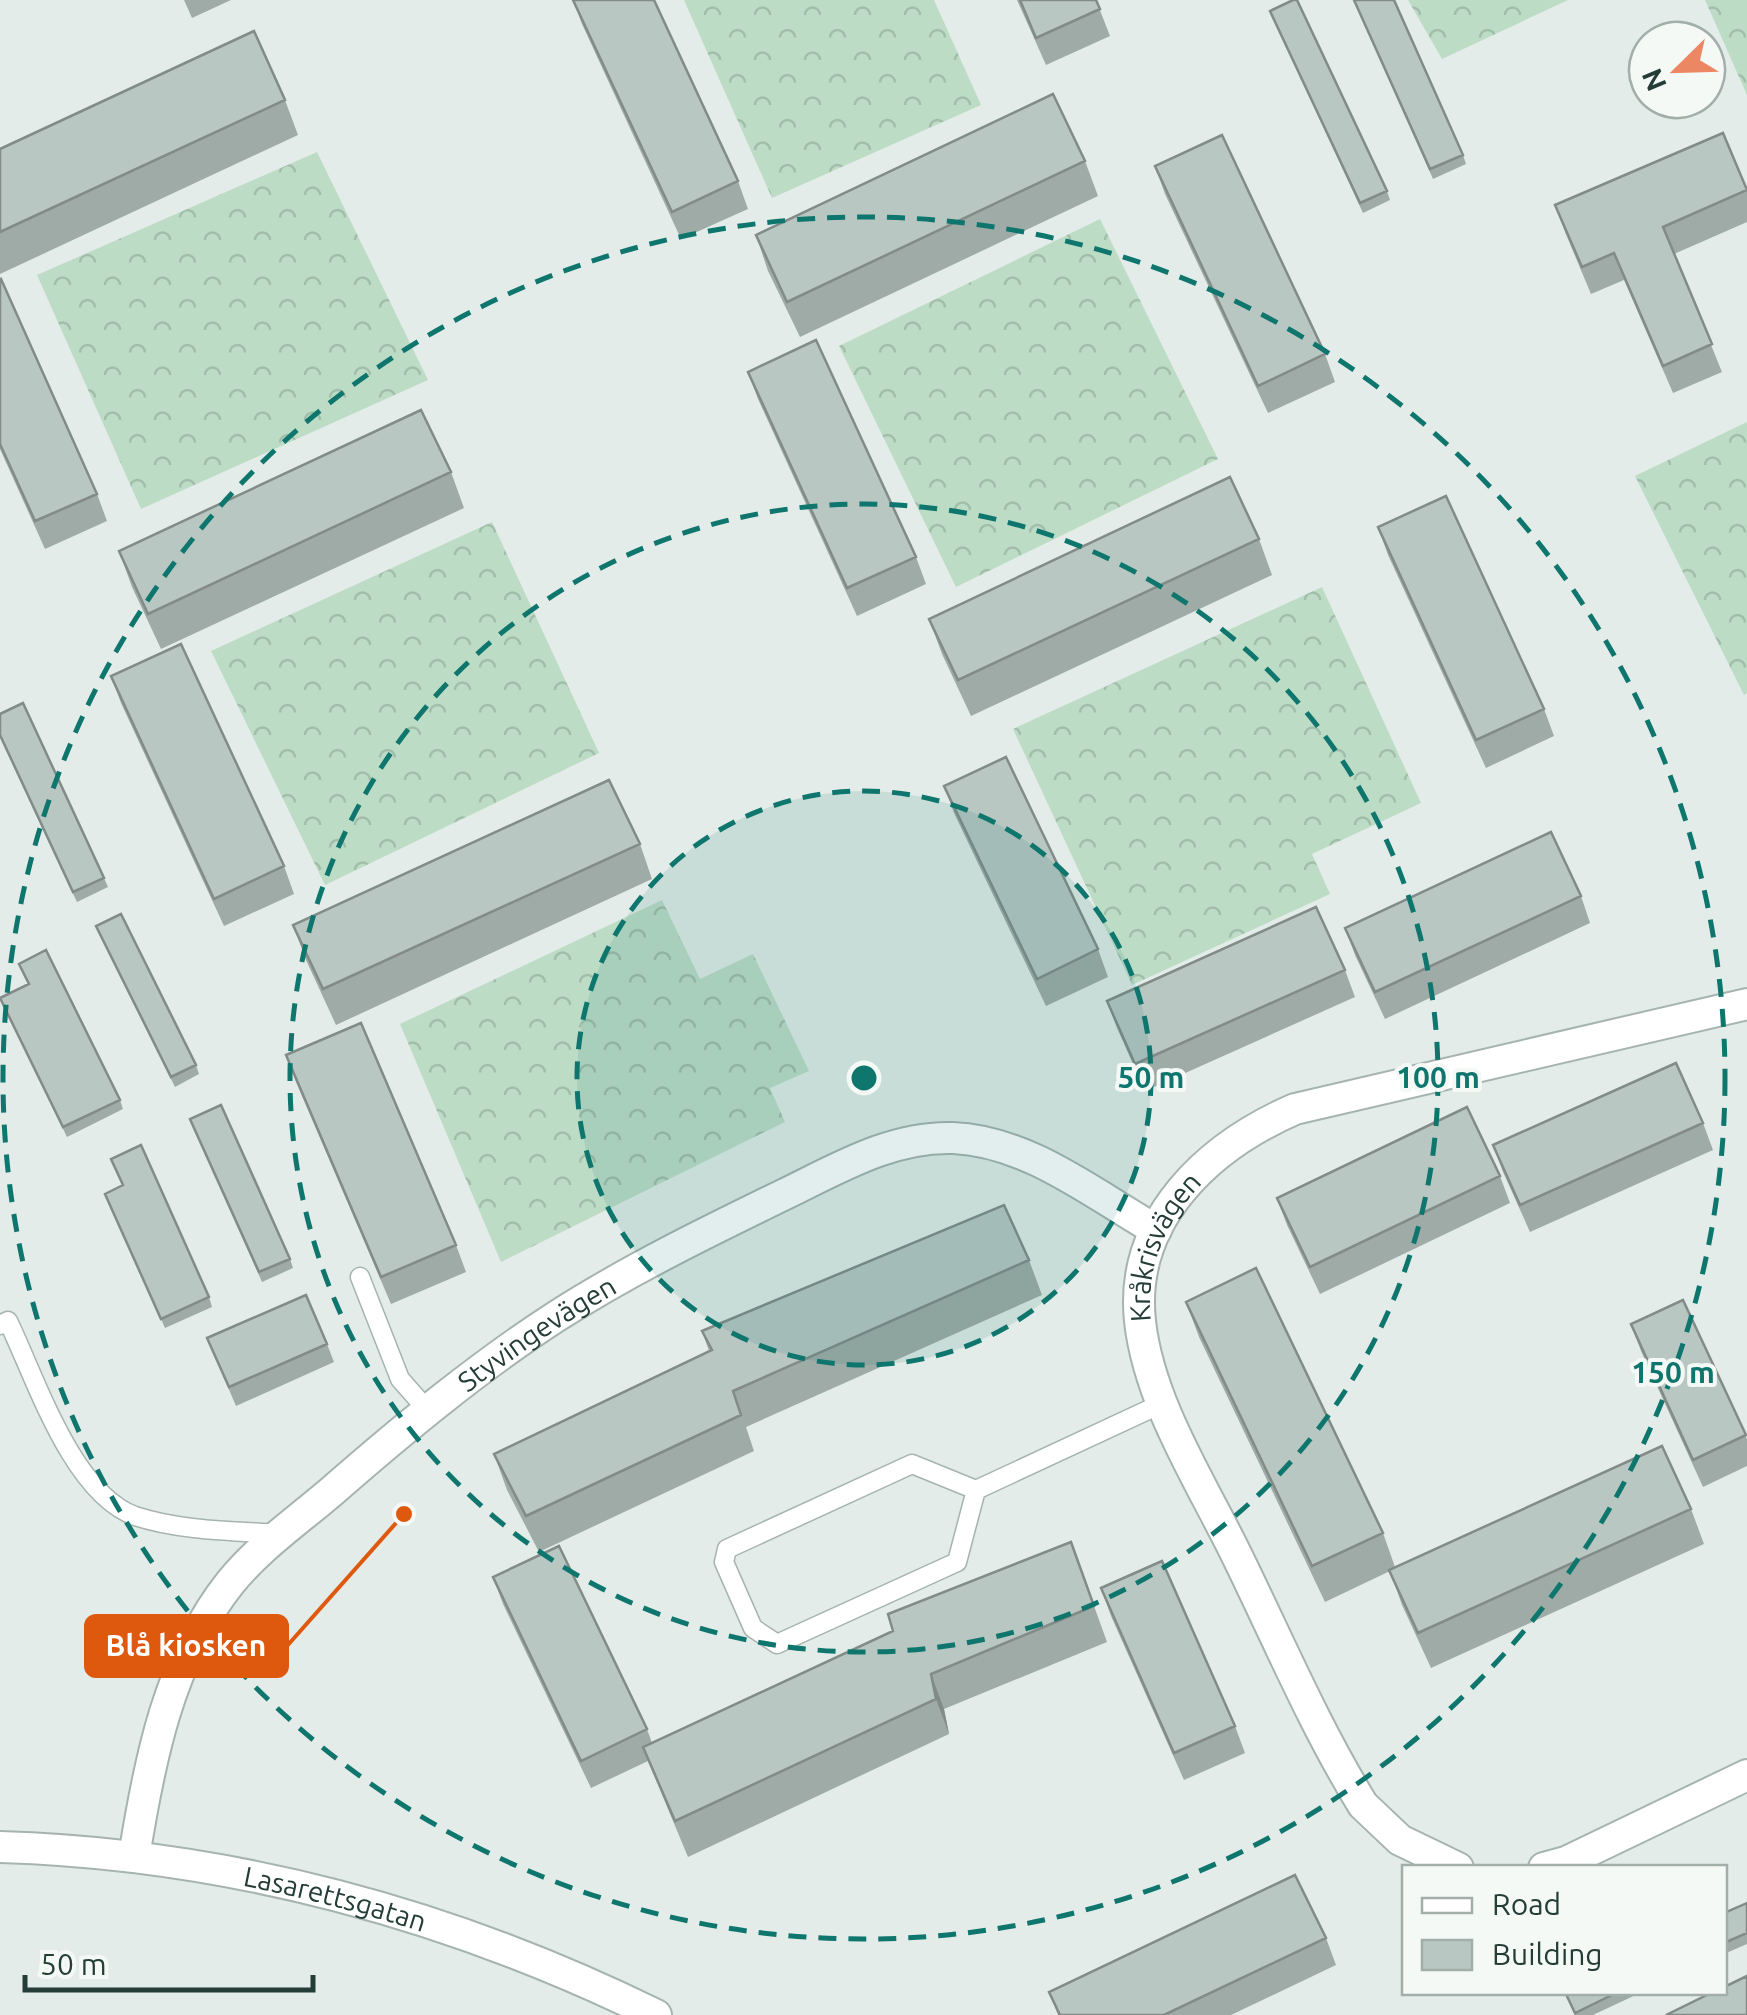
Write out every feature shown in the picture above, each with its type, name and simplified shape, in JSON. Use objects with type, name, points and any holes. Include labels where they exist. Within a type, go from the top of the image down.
[{"type":"street","name":"Kråkrisvägen","points":[[1452,1865],[1400,1840],[1362,1804],[1163,1403],[1140,1322],[1140,1289],[1156,1230],[1176,1196],[1206,1161],[1264,1122],[1295,1108],[1747,1004]]},
{"type":"street","name":"Styvingevägen","points":[[134,1857],[146,1780],[177,1679],[202,1626],[231,1582],[280,1534],[430,1412],[555,1318],[718,1226],[868,1154],[904,1142],[953,1138],[1015,1150],[1156,1230]]},
{"type":"street","points":[[1555,1865],[1747,1776]]},
{"type":"street","name":"Lasarettsgatan","points":[[0,1848],[134,1857],[260,1876],[459,1931],[533,1958],[656,2015]]},
{"type":"lane","points":[[360,1278],[400,1379],[430,1412]]},
{"type":"lane","points":[[0,1325],[8,1321],[81,1471],[111,1504],[135,1516],[175,1525],[280,1534]]},
{"type":"lane","points":[[976,1490],[957,1562],[776,1644],[753,1628],[724,1562],[727,1549],[912,1464],[976,1490],[1163,1403]]},
{"type":"green space","points":[[684,0],[934,0],[981,105],[772,198]]},
{"type":"green space","points":[[1408,0],[1568,0],[1442,59]]},
{"type":"green space","points":[[1705,0],[1747,0],[1747,95],[1727,50],[1727,20],[1714,20]]},
{"type":"green space","points":[[317,152],[428,380],[141,509],[37,275]]},
{"type":"green space","points":[[1100,219],[1218,459],[956,587],[839,346]]},
{"type":"green space","points":[[1747,422],[1747,693],[1744,695],[1635,476]]},
{"type":"green space","points":[[492,522],[599,753],[325,885],[211,651]]},
{"type":"green space","points":[[1322,587],[1421,803],[1312,854],[1330,894],[1132,985],[1013,729]]},
{"type":"green space","points":[[662,900],[700,979],[753,954],[809,1071],[770,1088],[785,1122],[501,1262],[400,1024]]},
{"type":"building","points":[[573,0],[654,0],[738,181],[672,212]]},
{"type":"building","points":[[1020,0],[1096,0],[1100,9],[1036,38]]},
{"type":"building","points":[[1297,0],[1387,191],[1360,203],[1270,11]]},
{"type":"building","points":[[1354,0],[1394,0],[1463,155],[1430,169]]},
{"type":"building","points":[[254,31],[285,100],[0,232],[0,149]]},
{"type":"building","points":[[1053,94],[1085,161],[787,302],[756,235]]},
{"type":"building","points":[[1723,133],[1747,190],[1663,227],[1712,344],[1663,366],[1614,253],[1582,267],[1555,205]]},
{"type":"building","points":[[1222,135],[1325,354],[1258,386],[1155,166]]},
{"type":"building","points":[[1,279],[97,494],[35,521],[0,444]]},
{"type":"building","points":[[816,340],[916,557],[847,588],[748,372]]},
{"type":"building","points":[[421,410],[451,472],[148,614],[119,551]]},
{"type":"building","points":[[1230,477],[1259,539],[958,680],[929,619]]},
{"type":"building","points":[[1446,496],[1544,709],[1476,740],[1378,527]]},
{"type":"building","points":[[181,644],[284,866],[214,899],[111,676]]},
{"type":"building","points":[[23,703],[104,878],[73,892],[0,735],[0,714]]},
{"type":"building","points":[[1006,757],[1098,949],[1037,979],[944,786]]},
{"type":"building","points":[[609,780],[640,844],[323,989],[293,925]]},
{"type":"building","points":[[1551,832],[1581,896],[1375,992],[1345,928]]},
{"type":"building","points":[[1316,907],[1345,970],[1135,1064],[1107,1001]]},
{"type":"building","points":[[121,914],[196,1065],[171,1077],[96,926]]},
{"type":"building","points":[[46,950],[120,1100],[63,1127],[0,998],[29,984],[19,964]]},
{"type":"building","points":[[361,1023],[456,1245],[381,1277],[286,1055]]},
{"type":"building","points":[[1676,1063],[1703,1123],[1520,1205],[1493,1145]]},
{"type":"building","points":[[221,1105],[290,1259],[259,1272],[190,1119]]},
{"type":"building","points":[[1467,1107],[1500,1176],[1310,1267],[1277,1198]]},
{"type":"building","points":[[141,1145],[209,1297],[161,1319],[105,1194],[123,1185],[111,1159]]},
{"type":"building","points":[[1004,1205],[1029,1260],[733,1391],[741,1415],[526,1516],[494,1454],[712,1350],[702,1331]]},
{"type":"building","points":[[1256,1268],[1383,1533],[1312,1566],[1186,1302]]},
{"type":"building","points":[[306,1295],[327,1344],[229,1387],[207,1338]]},
{"type":"building","points":[[1683,1300],[1746,1435],[1693,1460],[1631,1324]]},
{"type":"building","points":[[1662,1446],[1691,1509],[1418,1633],[1389,1570]]},
{"type":"building","points":[[1071,1542],[1094,1606],[931,1674],[936,1699],[675,1821],[643,1747],[893,1631],[888,1614]]},
{"type":"building","points":[[559,1546],[647,1729],[581,1761],[493,1577]]},
{"type":"building","points":[[1162,1561],[1235,1726],[1174,1753],[1101,1588]]},
{"type":"building","points":[[1295,1875],[1326,1938],[1164,2015],[1060,2015],[1049,1992]]},
{"type":"building","points":[[1747,1903],[1747,1933],[1727,1942],[1727,1912]]},
{"type":"building","points":[[1747,1976],[1747,2015],[1666,2015],[1707,1995],[1727,1995],[1727,1986]]},
{"type":"building","points":[[1566,1995],[1612,1995],[1575,2013]]},
{"type":"place","name":"Blå kiosken","points":[[404,1514]]}]
